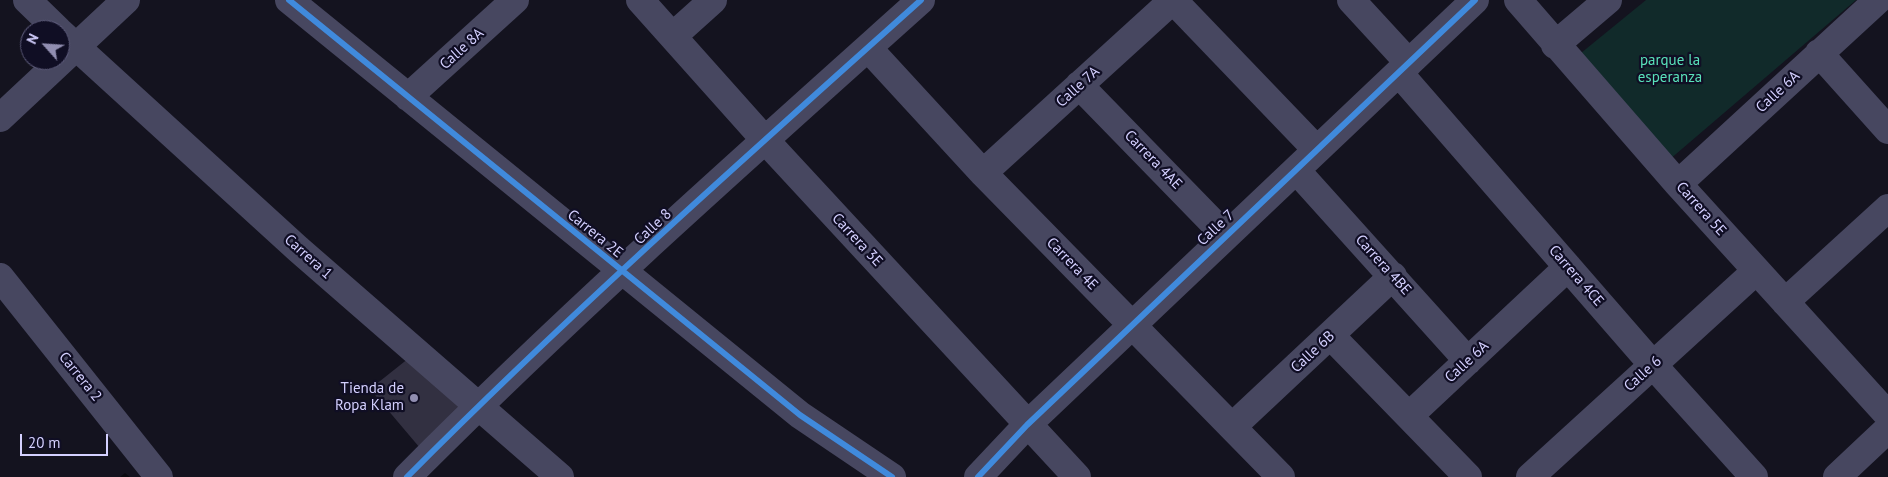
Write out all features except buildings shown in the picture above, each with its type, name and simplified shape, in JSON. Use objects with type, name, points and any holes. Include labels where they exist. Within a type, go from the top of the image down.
[{"type":"street","name":"Carrera 1","points":[[27,0],[48,20]]},
{"type":"street","points":[[70,33],[126,0]]},
{"type":"street","name":"Calle 8A","points":[[408,97],[515,0]]},
{"type":"street","name":"Carrera 3E","points":[[640,0],[765,140],[1077,477]]},
{"type":"street","points":[[673,36],[713,0]]},
{"type":"street","name":"Calle 8","points":[[407,477],[477,406],[765,140],[921,0]]},
{"type":"street","points":[[1173,0],[1316,150]]},
{"type":"street","name":"Calle 7A","points":[[983,173],[1173,0]]},
{"type":"street","name":"Carrera 4CE","points":[[1351,0],[1404,68],[1568,267],[1754,477]]},
{"type":"street","name":"Calle 7","points":[[978,477],[1028,425],[1475,0]]},
{"type":"street","name":"Carrera 5E","points":[[1518,0],[1555,45],[1678,184],[1888,414]]},
{"type":"street","points":[[1555,45],[1608,0]]},
{"type":"street","name":"Calle 6A","points":[[1678,184],[1878,0]]},
{"type":"street","name":"Carrera 2E","points":[[303,4],[408,97],[800,415],[892,477]]},
{"type":"street","name":"Carrera 1","points":[[70,41],[298,249],[560,477]]},
{"type":"street","name":"Carrera 4E","points":[[868,48],[983,173],[1281,477]]},
{"type":"street","points":[[1819,53],[1888,130]]},
{"type":"street","points":[[0,118],[38,70]]},
{"type":"street","name":"Carrera 4AE","points":[[1079,85],[1226,236]]},
{"type":"street","name":"Carrera 4BE","points":[[1296,170],[1468,361]]},
{"type":"street","points":[[1785,302],[1888,208]]},
{"type":"street","name":"Calle 6A","points":[[1410,416],[1568,267]]},
{"type":"street","name":"Calle 6","points":[[1546,472],[1653,365],[1756,271]]},
{"type":"street","name":"Calle 6B","points":[[1232,427],[1392,276]]},
{"type":"street","name":"Carrera 2","points":[[0,277],[159,477]]},
{"type":"street","points":[[1330,335],[1468,477]]},
{"type":"street","points":[[1837,477],[1888,429]]},
{"type":"green space","name":"parque la esperanza","points":[[1646,0],[1856,0],[1662,166],[1570,62]]},
{"type":"cycle path","points":[[289,0],[800,415],[892,477]]},
{"type":"cycle path","points":[[407,477],[596,294],[921,0]]},
{"type":"cycle path","points":[[978,477],[1027,425],[1475,0]]},
{"type":"place","name":"Tienda de Ropa Klam","points":[[414,398]]}]
